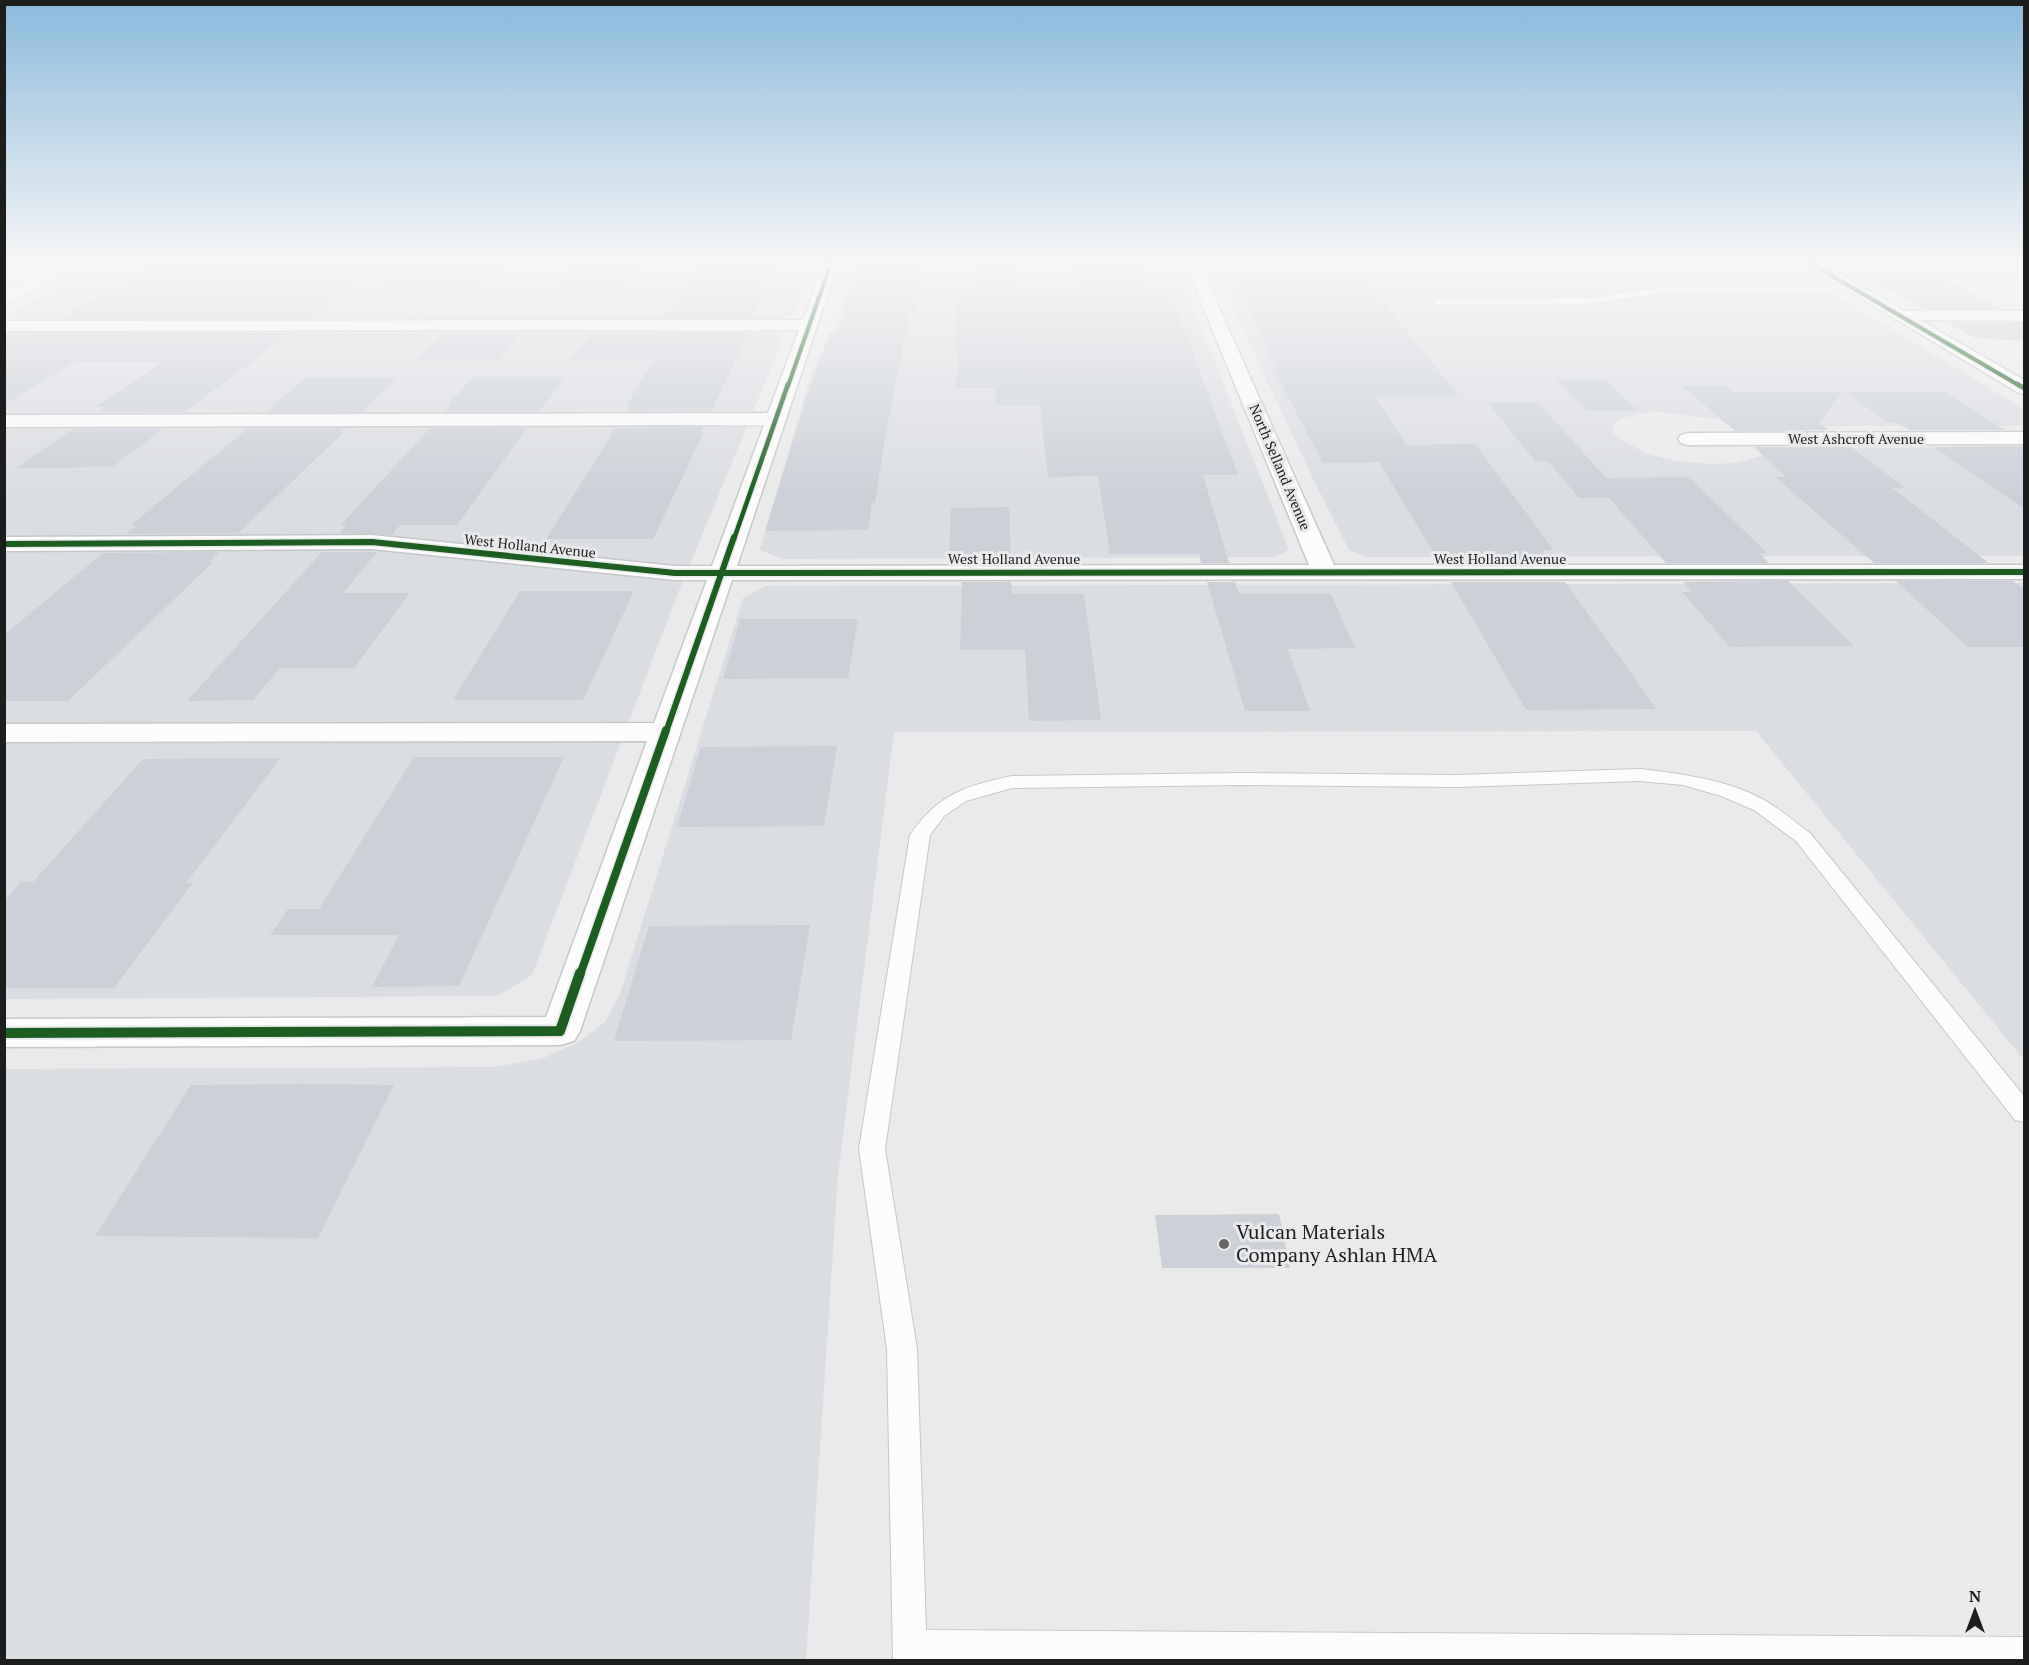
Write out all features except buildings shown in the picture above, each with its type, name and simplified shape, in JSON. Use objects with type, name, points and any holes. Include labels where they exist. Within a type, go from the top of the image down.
[{"type":"street","points":[[4,1033],[560,1031],[803,341]]},
{"type":"street","name":"North Selland Avenue","points":[[1225,341],[1325,573]]},
{"type":"street","points":[[1943,341],[2025,388]]},
{"type":"street","points":[[4,421],[776,419]]},
{"type":"street","name":"West Ashcroft Avenue","points":[[1688,439],[2025,438]]},
{"type":"street","name":"West Holland Avenue","points":[[4,544],[372,542],[632,570],[721,573],[2025,572]]},
{"type":"street","points":[[4,733],[665,732]]},
{"type":"lane","points":[[2025,1113],[1803,837],[1761,806],[1728,792],[1683,780],[1640,776],[1456,781],[1240,779],[1024,782],[976,789],[945,804],[930,817],[920,835],[872,1149],[902,1349],[911,1654],[2025,1654]]},
{"type":"shaded area","points":[[4,341],[782,341],[678,593],[532,975],[497,996],[5,999]]},
{"type":"shaded area","points":[[827,341],[1207,341],[1289,550],[1275,557],[782,559],[760,550],[812,371]]},
{"type":"shaded area","points":[[1248,341],[1911,341],[2024,409],[2024,426],[1773,426],[1660,412],[1641,413],[1620,419],[1613,426],[1613,431],[1617,437],[1647,454],[1676,461],[1708,464],[1736,463],[1784,449],[1799,448],[2024,447],[2024,556],[1367,557],[1349,550]]},
{"type":"shaded area","points":[[2024,583],[2024,1060],[1756,731],[894,732],[838,1175],[806,1660],[5,1660],[5,1069],[494,1067],[541,1059],[576,1044],[605,1022],[620,994],[743,598],[765,586]]},
{"type":"cycle path","points":[[4,1033],[560,1031],[804,341]]},
{"type":"cycle path","points":[[1943,341],[2024,388]]},
{"type":"cycle path","points":[[4,544],[372,542],[675,573],[2024,572]]},
{"type":"place","name":"Vulcan Materials Company Ashlan HMA","points":[[1224,1244]]}]
